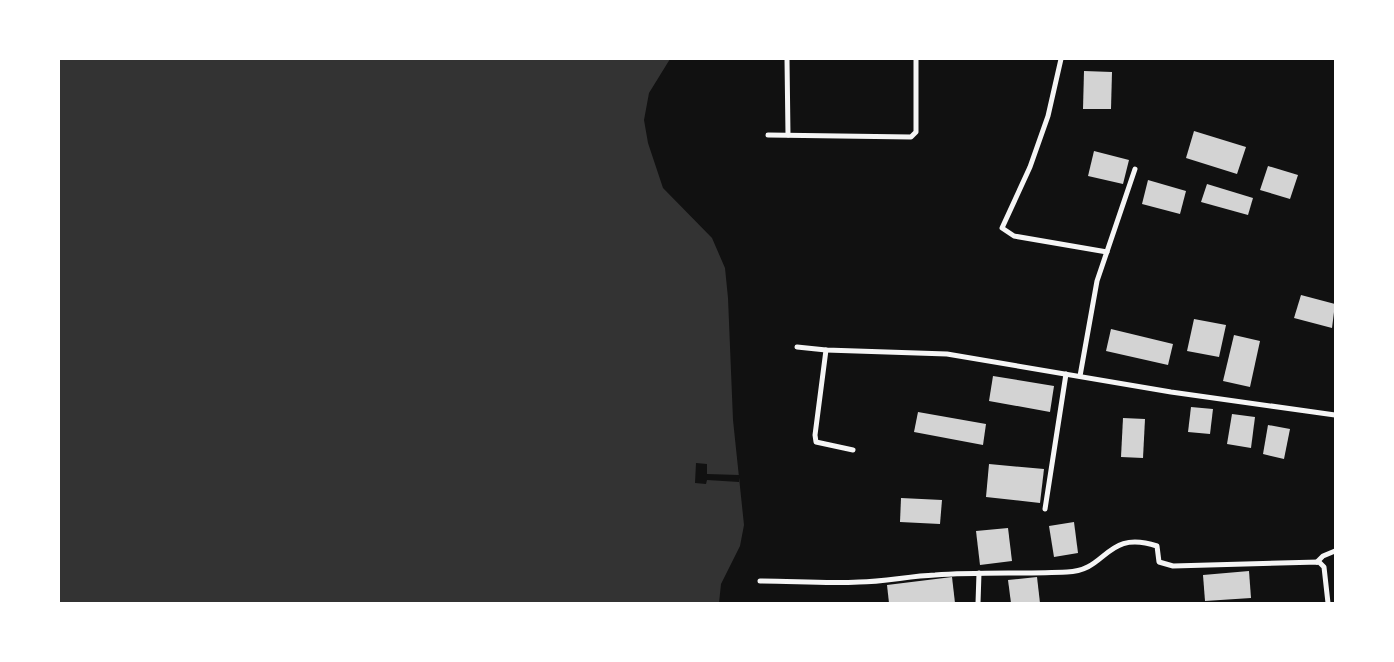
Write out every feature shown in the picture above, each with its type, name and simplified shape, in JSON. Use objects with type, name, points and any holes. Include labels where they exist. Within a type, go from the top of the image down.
[{"type":"street","points":[[787,59],[788,135]]},
{"type":"street","points":[[768,136],[911,137],[916,132],[916,59]]},
{"type":"street","points":[[1061,59],[1048,116],[1030,167],[1002,226],[1003,230],[1014,236],[1107,252]]},
{"type":"street","points":[[1080,376],[1097,281],[1135,169]]},
{"type":"street","points":[[797,347],[826,350],[947,354],[1171,392],[1335,415]]},
{"type":"street","points":[[826,350],[815,435],[816,442],[853,450]]},
{"type":"street","points":[[1045,509],[1066,374]]},
{"type":"street","points":[[760,582],[859,582],[935,575],[1069,572],[1084,569],[1120,543],[1132,542],[1156,546],[1159,562],[1173,566],[1322,563],[1328,603]]},
{"type":"street","points":[[1317,562],[1323,556],[1335,551]]},
{"type":"street","points":[[978,603],[979,573]]},
{"type":"shaded area","points":[[59,59],[670,59],[649,93],[644,120],[648,143],[663,188],[712,238],[725,268],[728,298],[733,420],[744,525],[740,546],[721,584],[719,603],[59,603]]},
{"type":"pier","points":[[696,463],[707,464],[707,474],[739,475],[739,482],[707,480],[706,484],[695,483]]},
{"type":"building","points":[[1084,71],[1112,72],[1111,109],[1083,109]]},
{"type":"building","points":[[1194,131],[1246,147],[1237,174],[1186,158]]},
{"type":"building","points":[[1094,151],[1129,160],[1123,184],[1088,176]]},
{"type":"building","points":[[1268,166],[1298,175],[1290,199],[1260,190]]},
{"type":"building","points":[[1148,180],[1186,191],[1180,214],[1142,204]]},
{"type":"building","points":[[1207,184],[1253,198],[1248,215],[1201,202]]},
{"type":"building","points":[[1301,295],[1335,304],[1332,328],[1294,318]]},
{"type":"building","points":[[1194,319],[1226,325],[1219,357],[1187,351]]},
{"type":"building","points":[[1111,329],[1173,344],[1168,365],[1106,351]]},
{"type":"building","points":[[1234,335],[1260,341],[1250,387],[1223,381]]},
{"type":"building","points":[[993,376],[1054,386],[1050,412],[989,401]]},
{"type":"building","points":[[1191,407],[1213,409],[1210,434],[1188,432]]},
{"type":"building","points":[[918,412],[986,424],[983,445],[914,432]]},
{"type":"building","points":[[1232,414],[1255,417],[1251,448],[1227,444]]},
{"type":"building","points":[[1123,418],[1145,419],[1143,458],[1121,457]]},
{"type":"building","points":[[1268,425],[1290,429],[1284,459],[1263,454]]},
{"type":"building","points":[[989,464],[1044,469],[1040,503],[986,497]]},
{"type":"building","points":[[901,498],[942,500],[940,524],[900,522]]},
{"type":"building","points":[[1074,522],[1078,553],[1054,557],[1049,526]]},
{"type":"building","points":[[1008,528],[1012,561],[980,565],[976,531]]},
{"type":"building","points":[[1249,571],[1251,598],[1205,601],[1203,575]]},
{"type":"building","points":[[952,577],[955,603],[889,603],[887,585]]},
{"type":"building","points":[[1037,577],[1040,603],[1011,603],[1008,580]]}]
